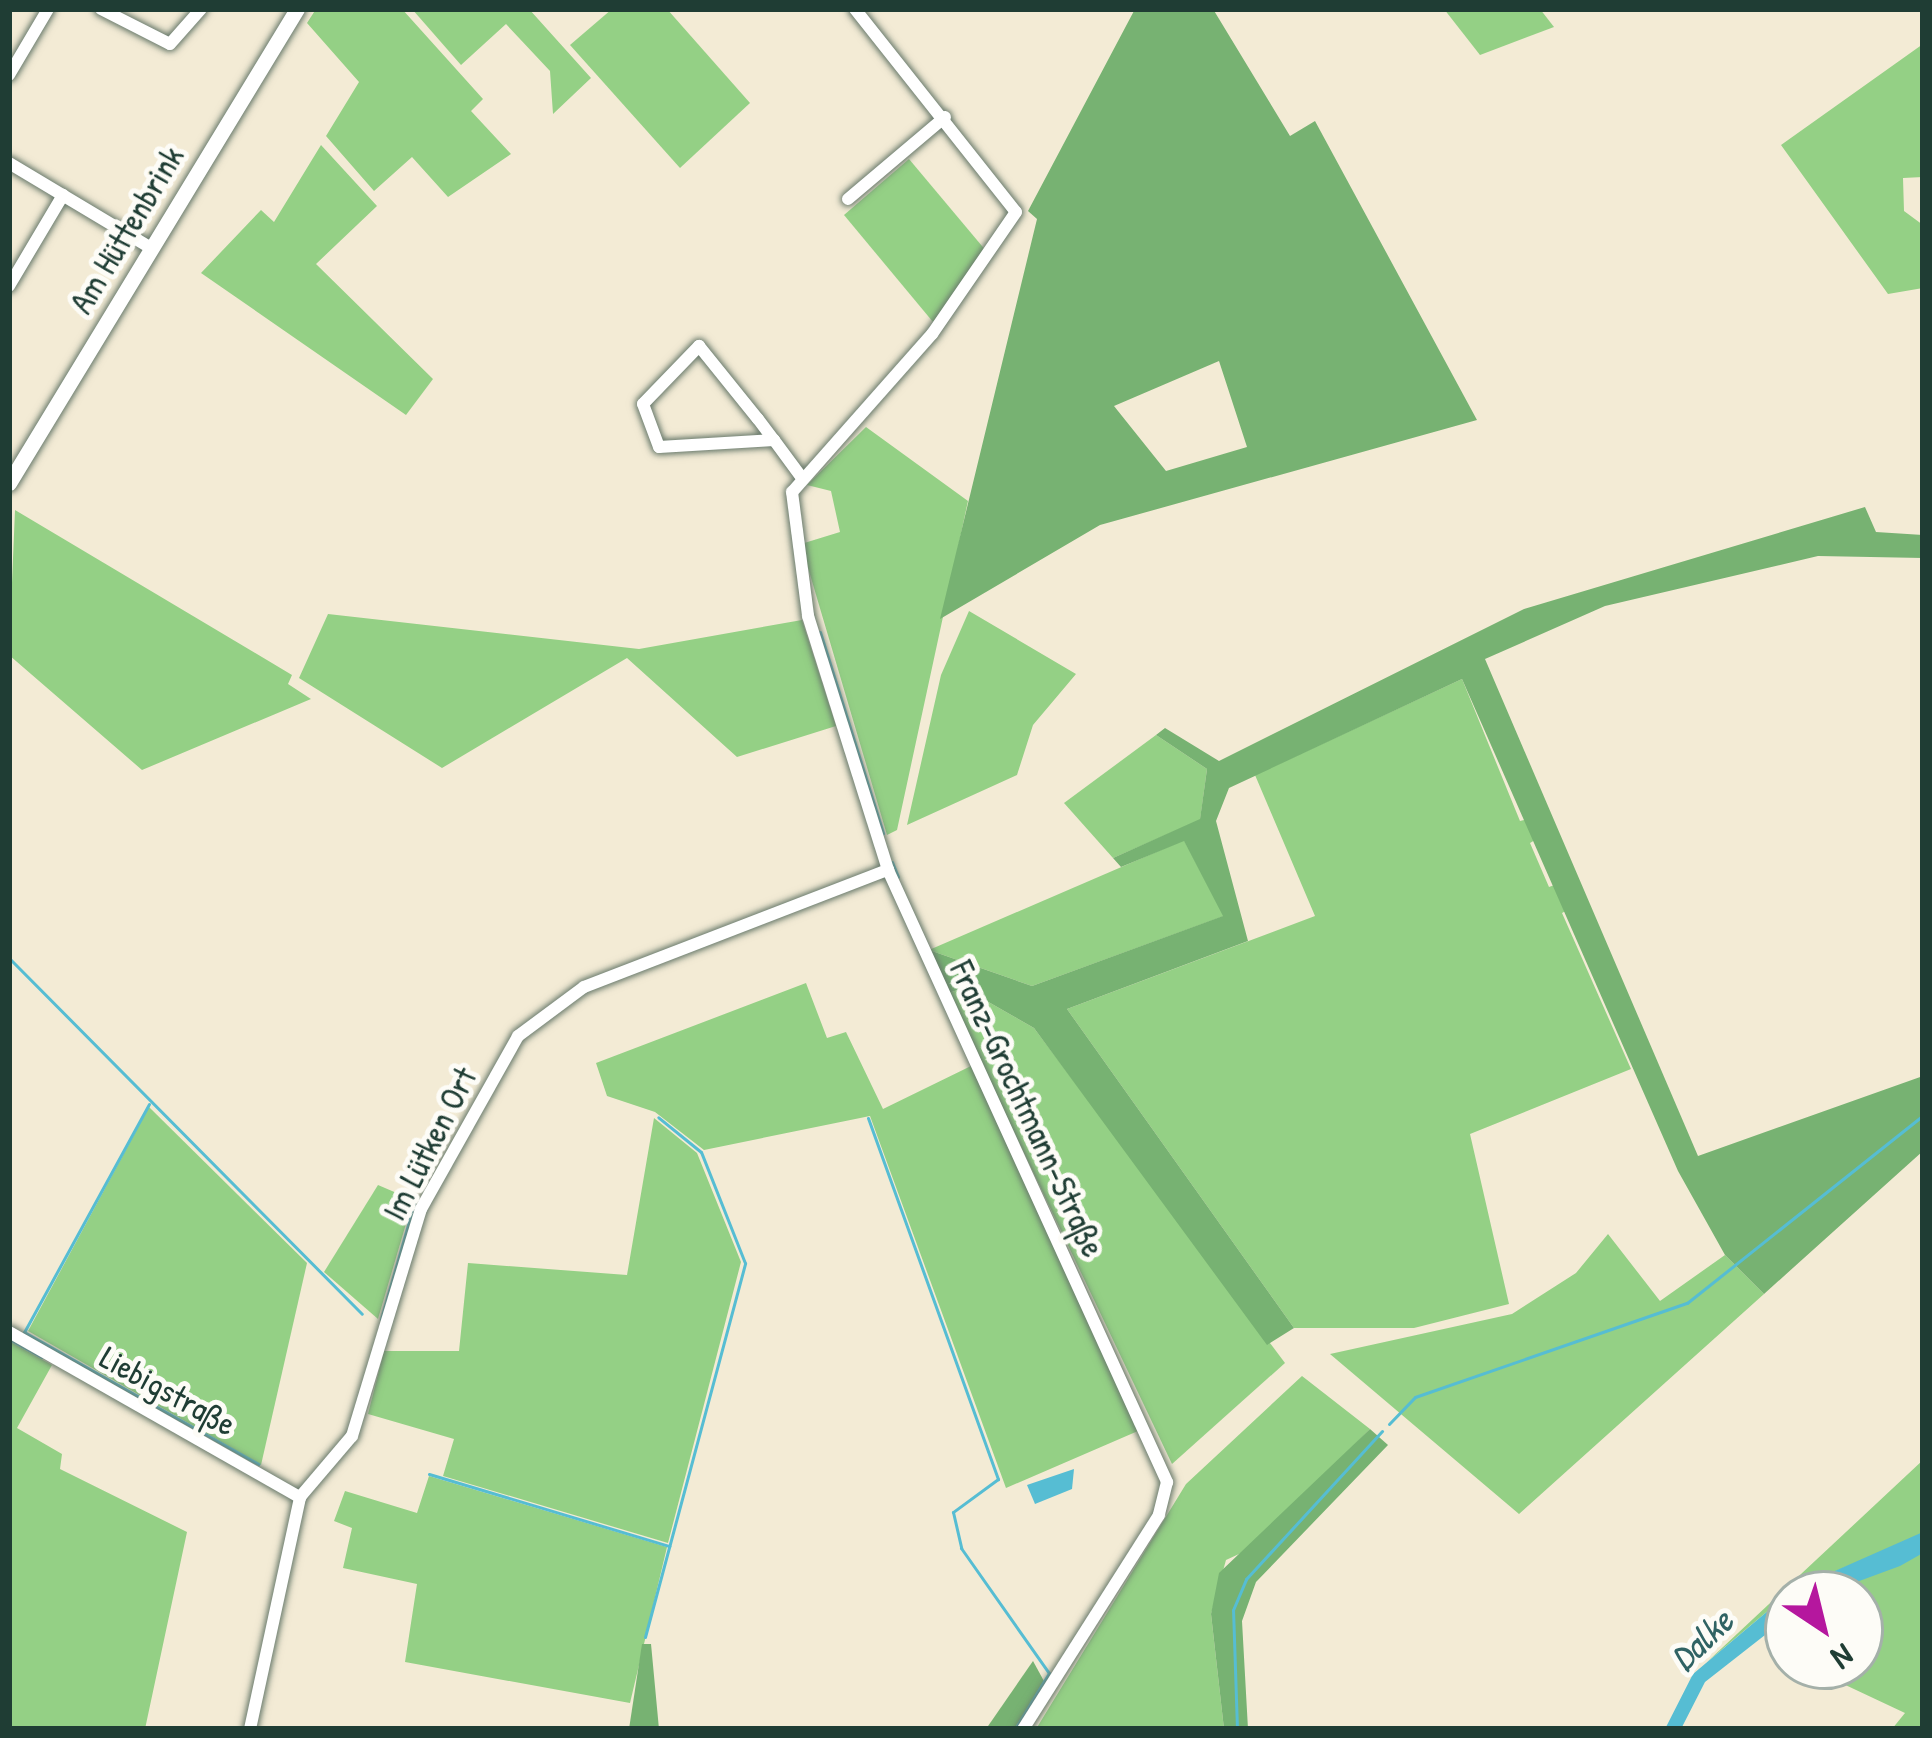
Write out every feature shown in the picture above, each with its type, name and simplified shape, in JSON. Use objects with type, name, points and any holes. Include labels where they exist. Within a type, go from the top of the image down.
[{"type":"street","points":[[9,75],[48,9]]},
{"type":"street","points":[[100,9],[170,44],[200,9]]},
{"type":"street","name":"Am Hüttenbrink","points":[[9,483],[297,9]]},
{"type":"street","points":[[774,440],[658,447],[643,404],[699,346],[774,440],[802,478],[862,420],[1015,223],[1009,192],[855,9]]},
{"type":"street","points":[[848,199],[946,117]]},
{"type":"street","points":[[9,164],[151,248]]},
{"type":"street","points":[[9,286],[63,195]]},
{"type":"street","name":"Franz-Grochtmann-Straße","points":[[802,478],[788,506],[808,616],[888,870],[1167,1482],[1159,1515],[1023,1729]]},
{"type":"street","name":"Im Lütken Ort","points":[[250,1729],[301,1497],[352,1436],[421,1209],[532,1020],[584,987],[888,870]]},
{"type":"street","name":"Liebigstraße","points":[[9,1332],[301,1497]]},
{"type":"green space","points":[[316,9],[402,9],[483,99],[471,111],[511,154],[448,197],[412,157],[374,191],[326,136],[359,82],[307,23]]},
{"type":"green space","points":[[412,9],[529,9],[591,78],[553,114],[550,71],[506,24],[461,65]]},
{"type":"green space","points":[[612,9],[667,9],[750,103],[680,168],[570,45]]},
{"type":"green space","points":[[1135,9],[1213,9],[1290,136],[1315,121],[1477,420],[1100,525],[940,619],[1037,219],[1028,211]],"holes":[[[1219,361],[1247,447],[1166,471],[1114,406]]]},
{"type":"green space","points":[[1444,9],[1540,9],[1554,27],[1480,55]]},
{"type":"green space","points":[[1923,44],[1923,177],[1903,178],[1904,211],[1923,225],[1923,288],[1888,294],[1781,145]]},
{"type":"green space","points":[[321,145],[377,206],[316,264],[433,379],[406,415],[201,273],[261,210],[274,222]]},
{"type":"green space","points":[[909,159],[987,252],[933,322],[844,215]]},
{"type":"green space","points":[[866,427],[968,501],[897,830],[887,835],[801,544],[840,532],[831,491],[807,485]]},
{"type":"green space","points":[[1865,507],[1876,532],[1923,535],[1923,558],[1818,556],[1605,606],[1485,659],[1698,1156],[1923,1076],[1923,1151],[1764,1294],[1725,1255],[1678,1171],[1462,679],[1229,788],[1216,821],[1248,941],[1067,1009],[1294,1328],[1267,1345],[1034,1028],[964,988],[948,993],[929,950],[1032,986],[1223,916],[1184,841],[1121,867],[1113,858],[1200,819],[1207,769],[1156,735],[1165,728],[1219,761],[1524,609]]},
{"type":"green space","points":[[15,510],[292,675],[288,684],[311,699],[142,770],[9,655]]},
{"type":"green space","points":[[969,611],[1076,674],[1033,725],[1017,775],[907,825],[941,675]]},
{"type":"green space","points":[[328,614],[639,649],[802,620],[836,726],[737,757],[627,658],[442,768],[299,678]]},
{"type":"green space","points":[[1462,679],[1520,821],[1532,818],[1540,837],[1530,843],[1549,887],[1560,883],[1571,908],[1562,913],[1631,1069],[1470,1134],[1509,1304],[1414,1328],[1294,1328],[1067,1009],[1315,916],[1255,775]]},
{"type":"green space","points":[[1156,735],[1207,769],[1200,820],[1113,858],[1064,803]]},
{"type":"green space","points":[[1184,840],[1224,916],[1032,986],[929,950]]},
{"type":"green space","points":[[806,983],[827,1038],[846,1032],[883,1109],[971,1066],[1138,1431],[1006,1488],[870,1116],[704,1150],[655,1112],[607,1096],[596,1063]]},
{"type":"green space","points":[[964,988],[1034,1028],[1285,1363],[1172,1464],[948,993]]},
{"type":"green space","points":[[149,1107],[307,1263],[261,1465],[28,1331]]},
{"type":"green space","points":[[654,1118],[697,1153],[741,1262],[668,1543],[443,1476],[454,1439],[368,1414],[384,1351],[459,1351],[468,1263],[627,1275]]},
{"type":"green space","points":[[378,1185],[413,1200],[378,1319],[324,1272]]},
{"type":"green space","points":[[1608,1234],[1660,1301],[1725,1255],[1764,1294],[1519,1514],[1330,1354],[1512,1314],[1576,1273]]},
{"type":"green space","points":[[9,1341],[52,1365],[17,1428],[62,1454],[60,1469],[187,1532],[145,1729],[9,1729]]},
{"type":"green space","points":[[1302,1376],[1370,1429],[1252,1548],[1226,1560],[1211,1614],[1224,1729],[1036,1729],[1186,1484]]},
{"type":"green space","points":[[1370,1429],[1388,1445],[1256,1582],[1242,1621],[1248,1729],[1224,1729],[1211,1614],[1219,1573]]},
{"type":"green space","points":[[1923,1460],[1920,1535],[1838,1570],[1805,1570]]},
{"type":"green space","points":[[429,1476],[667,1547],[630,1703],[405,1662],[417,1584],[343,1568],[352,1528],[334,1521],[345,1491],[417,1513]]},
{"type":"green space","points":[[1923,1553],[1923,1729],[1892,1729],[1905,1713],[1856,1690],[1884,1690],[1882,1570]]},
{"type":"green space","points":[[1764,1609],[1764,1614],[1707,1662]]},
{"type":"green space","points":[[642,1644],[651,1644],[659,1729],[629,1729]]},
{"type":"green space","points":[[1033,1661],[1045,1683],[1014,1729],[986,1729]]},
{"type":"water","points":[[1074,1469],[1072,1489],[1035,1504],[1027,1485]]},
{"type":"water","points":[[1923,1532],[1923,1553],[1884,1572],[1837,1570]]},
{"type":"water","points":[[1764,1614],[1764,1636],[1705,1682],[1681,1729],[1665,1729],[1693,1674]]},
{"type":"waterway","points":[[820,632],[883,833]]},
{"type":"waterway","points":[[892,862],[898,877]]},
{"type":"waterway","points":[[9,958],[362,1314]]},
{"type":"waterway","points":[[149,1104],[24,1332],[258,1464]]},
{"type":"waterway","points":[[1389,1424],[1415,1397],[1687,1303],[1923,1115]]},
{"type":"waterway","points":[[645,1637],[745,1263],[701,1152],[658,1117]]},
{"type":"waterway","points":[[868,1118],[998,1479],[953,1512],[961,1548],[1049,1673],[1015,1729]]},
{"type":"waterway","points":[[381,1319],[414,1204]]},
{"type":"waterway","points":[[9,1339],[41,1357]]},
{"type":"waterway","points":[[1237,1729],[1233,1610],[1246,1579],[1382,1431]]},
{"type":"waterway","points":[[429,1474],[669,1546]]},
{"type":"water label","name":"Dalke","points":[[1701,1639]]}]
